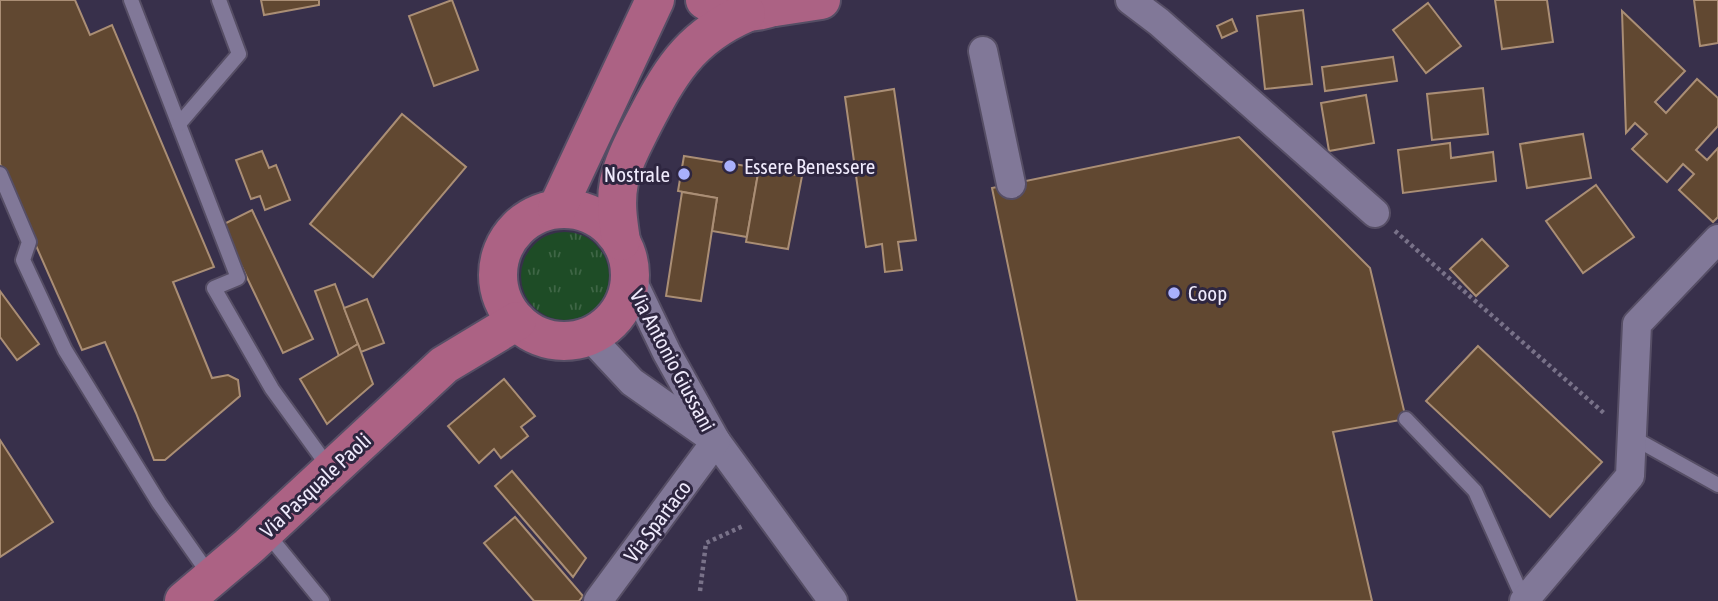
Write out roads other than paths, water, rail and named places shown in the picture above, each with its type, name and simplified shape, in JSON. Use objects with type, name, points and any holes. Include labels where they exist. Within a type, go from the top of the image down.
[{"type":"main road","points":[[557,209],[655,0]]},
{"type":"main road","points":[[705,0],[722,9],[821,0]]},
{"type":"main road","points":[[621,241],[617,201],[619,182],[632,144],[671,73],[692,46],[722,23],[769,6]]},
{"type":"main road","points":[[557,209],[590,213],[612,229],[621,241],[628,257],[631,278],[618,314],[600,331],[574,340],[548,340],[526,330],[501,298],[498,281],[500,257],[506,242],[517,228],[541,212],[557,209]]},
{"type":"main road","name":"Via Pasquale Paoli","points":[[444,365],[498,281]]},
{"type":"main road","name":"Via Pasquale Paoli","points":[[198,590],[444,365],[517,321]]},
{"type":"street","points":[[1130,0],[1157,11],[1375,213]]},
{"type":"street","points":[[983,51],[1011,184]]},
{"type":"street","points":[[1524,601],[1630,476],[1636,324],[1718,239]]},
{"type":"street","name":"Via Antonio Giussani","points":[[631,278],[667,352],[716,441],[834,601]]},
{"type":"street","name":"Via Antonio Giussani","points":[[589,336],[632,382],[716,441]]},
{"type":"street","name":"Via Spartaco","points":[[598,601],[716,441]]},
{"type":"lane","points":[[131,0],[238,278],[214,288],[272,389],[331,470]]},
{"type":"lane","points":[[179,124],[239,54],[219,0]]},
{"type":"lane","points":[[0,174],[29,242],[23,260],[65,350],[159,503],[198,590]]},
{"type":"lane","points":[[1406,419],[1475,491],[1524,601]]},
{"type":"lane","points":[[1632,437],[1718,485]]},
{"type":"lane","points":[[265,531],[322,601]]},
{"type":"place","name":"Essere Benessere","points":[[730,166]]},
{"type":"place","name":"Nostrale","points":[[684,174]]},
{"type":"place","name":"Coop","points":[[1174,293]]}]
